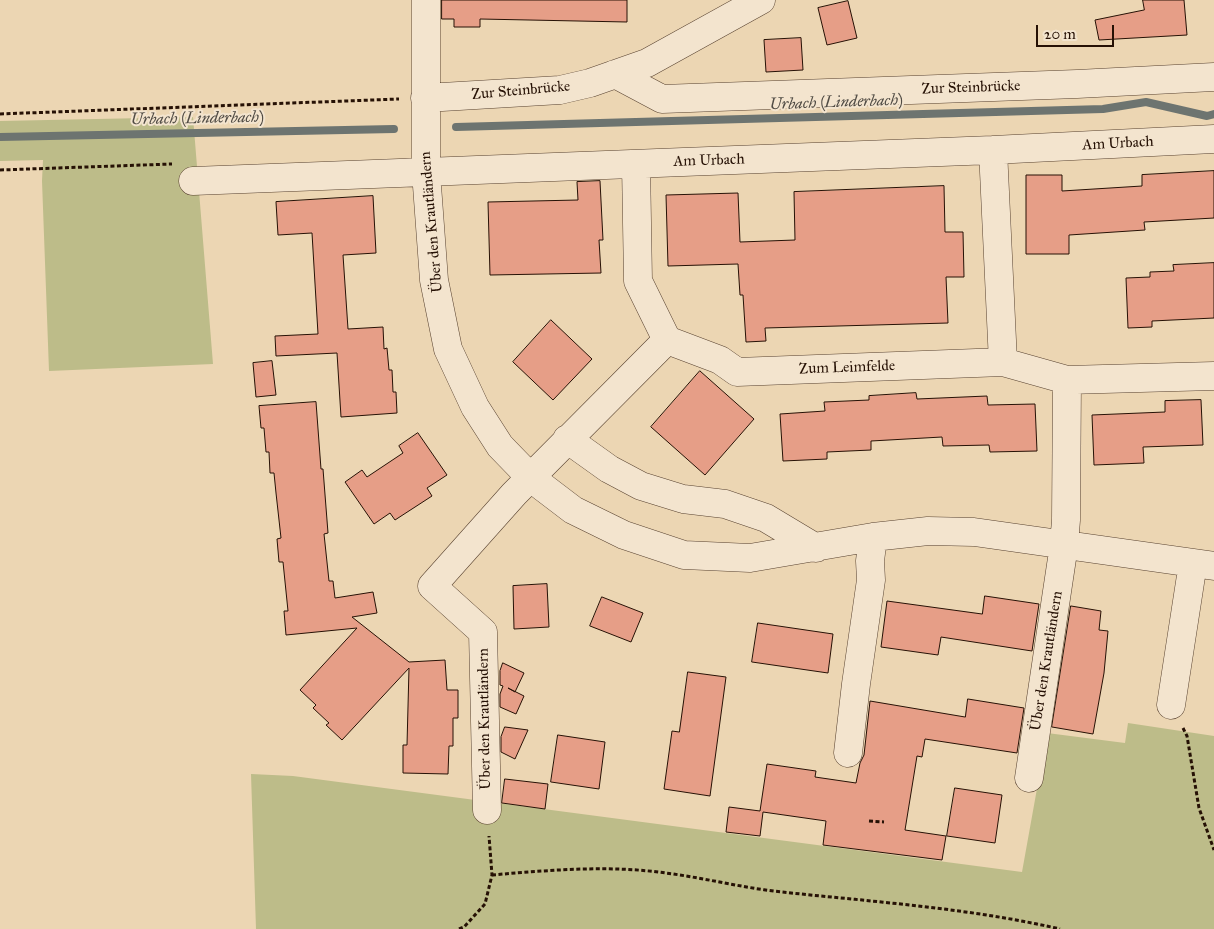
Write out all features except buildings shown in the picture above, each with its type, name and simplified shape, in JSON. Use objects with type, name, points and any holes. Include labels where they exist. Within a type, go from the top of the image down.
[{"type":"street","name":"Über den Krautländern","points":[[426,0],[426,172],[434,280],[448,349],[475,407],[500,446],[530,478],[573,510],[624,535],[684,555],[750,558],[873,537],[928,531],[965,532],[1203,565],[1171,705]]},
{"type":"street","name":"Zur Steinbrücke","points":[[425,98],[560,90],[590,83],[647,64],[761,0]]},
{"type":"street","name":"Zur Steinbrücke","points":[[615,74],[662,99],[1077,84],[1214,77]]},
{"type":"street","name":"Am Urbach","points":[[186,172],[426,172],[993,150],[1214,139]]},
{"type":"street","points":[[993,150],[1003,362]]},
{"type":"street","points":[[636,164],[638,281],[667,340]]},
{"type":"street","name":"Über den Krautländern","points":[[487,810],[483,632],[432,586],[514,494],[667,340]]},
{"type":"street","name":"Zum Leimfelde","points":[[667,340],[720,360],[737,372],[1003,362],[1067,380],[1214,376]]},
{"type":"street","points":[[1064,545],[1066,520],[1067,380]]},
{"type":"street","points":[[567,439],[609,469],[642,486],[683,499],[725,504],[766,518],[816,548]]},
{"type":"street","points":[[848,753],[871,580],[870,561],[873,537]]},
{"type":"street","name":"Über den Krautländern","points":[[1029,778],[1064,545]]},
{"type":"path","points":[[0,114],[425,98]]},
{"type":"path","points":[[0,170],[186,172]]},
{"type":"path","points":[[1171,705],[1187,736],[1199,808],[1214,850]]},
{"type":"path","points":[[459,929],[464,927],[485,904],[492,875],[487,810]]},
{"type":"path","points":[[869,822],[884,822]]},
{"type":"path","points":[[492,875],[554,870],[621,870],[666,873],[754,889],[957,910],[1060,929]]},
{"type":"shaded area","points":[[193,117],[213,364],[49,371],[42,181],[43,160],[0,161],[0,121]]},
{"type":"shaded area","points":[[1128,723],[1214,736],[1214,929],[256,929],[251,774],[293,776],[1022,872],[1047,733],[1125,743]]},
{"type":"waterway","name":"Urbach (Linderbach)","points":[[456,127],[1103,109],[1146,102],[1207,116],[1214,114]]},
{"type":"waterway","name":"Urbach (Linderbach)","points":[[0,137],[394,129]]}]
